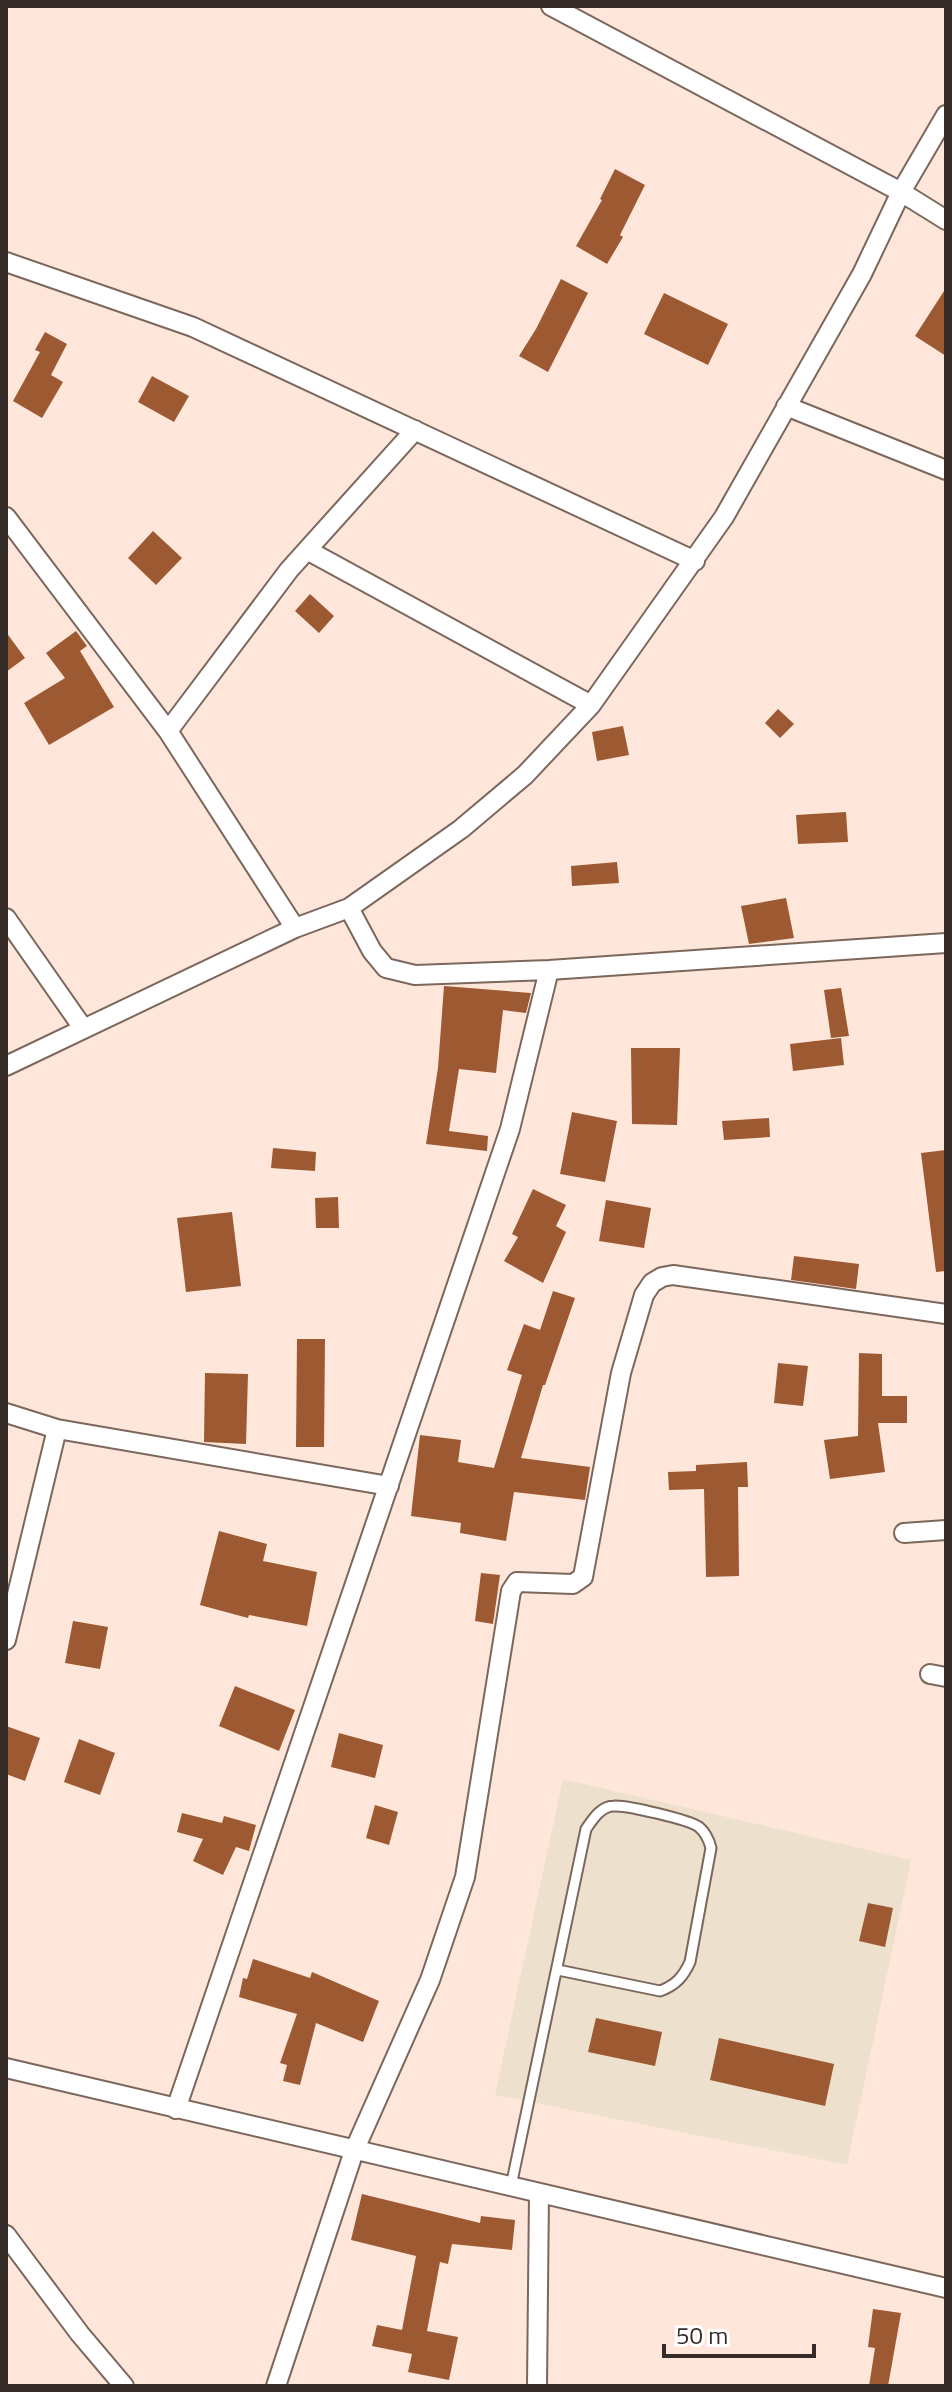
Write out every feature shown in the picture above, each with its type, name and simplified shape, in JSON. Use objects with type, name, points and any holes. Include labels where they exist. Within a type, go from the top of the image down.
[{"type":"street","points":[[551,6],[901,192],[946,220]]},
{"type":"street","points":[[6,1066],[295,928],[349,908],[461,829],[525,775],[591,705],[724,517],[862,274],[901,192],[946,115]]},
{"type":"street","points":[[6,262],[193,327],[695,561]]},
{"type":"street","points":[[786,406],[946,470]]},
{"type":"street","points":[[168,731],[307,550],[415,430]]},
{"type":"street","points":[[6,517],[168,731],[295,928]]},
{"type":"street","points":[[307,550],[591,705]]},
{"type":"street","points":[[349,908],[372,951],[386,968],[415,975],[549,970],[946,943]]},
{"type":"street","points":[[6,918],[83,1028]]},
{"type":"street","points":[[176,2109],[510,1129],[549,970]]},
{"type":"street","points":[[276,2386],[354,2151],[430,1980],[465,1877],[511,1591],[517,1582],[573,1584],[583,1577],[621,1373],[644,1295],[652,1283],[662,1277],[683,1276],[946,1314]]},
{"type":"street","points":[[6,1413],[57,1429],[389,1486]]},
{"type":"street","points":[[6,1640],[57,1429]]},
{"type":"street","points":[[904,1533],[946,1530]]},
{"type":"street","points":[[6,2068],[946,2288]]},
{"type":"street","points":[[537,2386],[539,2194]]},
{"type":"street","points":[[6,2235],[80,2334],[124,2386]]},
{"type":"lane","points":[[511,2187],[586,1829],[596,1815],[614,1806],[690,1821],[701,1829],[708,1837],[711,1848],[690,1962],[684,1975],[673,1986],[660,1991],[558,1970]]},
{"type":"shaded area","points":[[563,1779],[911,1860],[847,2165],[495,2095]]},
{"type":"building","points":[[615,169],[645,185],[620,235],[623,237],[607,264],[576,246],[602,200]]},
{"type":"building","points":[[561,279],[588,293],[548,372],[519,356]]},
{"type":"building","points":[[946,288],[946,356],[915,336]]},
{"type":"building","points":[[664,293],[728,324],[708,365],[644,334]]},
{"type":"building","points":[[45,332],[67,344],[51,375],[63,382],[42,418],[13,401],[40,352],[35,350]]},
{"type":"building","points":[[152,376],[189,396],[174,422],[138,402]]},
{"type":"building","points":[[153,531],[182,558],[156,585],[128,558]]},
{"type":"building","points":[[310,594],[334,616],[319,633],[295,611]]},
{"type":"building","points":[[76,631],[87,646],[80,651],[114,707],[49,745],[24,703],[65,678],[46,653]]},
{"type":"building","points":[[6,632],[25,658],[6,672]]},
{"type":"building","points":[[778,709],[794,724],[780,738],[765,723]]},
{"type":"building","points":[[623,726],[629,755],[597,761],[592,732]]},
{"type":"building","points":[[846,812],[848,842],[798,844],[796,815]]},
{"type":"building","points":[[617,862],[619,883],[572,886],[571,866]]},
{"type":"building","points":[[786,898],[794,938],[749,944],[741,906]]},
{"type":"building","points":[[444,986],[531,993],[526,1013],[503,1010],[496,1073],[459,1069],[449,1131],[488,1136],[487,1151],[426,1144],[438,1068]]},
{"type":"building","points":[[841,988],[849,1036],[831,1038],[824,990]]},
{"type":"building","points":[[841,1038],[844,1065],[793,1071],[790,1044]]},
{"type":"building","points":[[631,1048],[680,1048],[677,1125],[632,1124]]},
{"type":"building","points":[[572,1112],[617,1121],[605,1182],[560,1174]]},
{"type":"building","points":[[769,1118],[770,1137],[724,1140],[722,1121]]},
{"type":"building","points":[[273,1148],[316,1152],[315,1171],[271,1168]]},
{"type":"building","points":[[946,1150],[946,1271],[936,1272],[921,1153]]},
{"type":"building","points":[[533,1189],[566,1205],[556,1226],[566,1232],[543,1283],[504,1261],[518,1237],[512,1234]]},
{"type":"building","points":[[338,1197],[339,1228],[316,1228],[315,1198]]},
{"type":"building","points":[[606,1200],[651,1208],[644,1248],[599,1241]]},
{"type":"building","points":[[232,1212],[241,1286],[186,1292],[177,1218]]},
{"type":"building","points":[[794,1256],[859,1264],[856,1289],[791,1280]]},
{"type":"building","points":[[553,1291],[575,1298],[543,1385],[521,1458],[590,1467],[585,1500],[514,1492],[506,1541],[460,1533],[461,1523],[411,1516],[420,1435],[461,1440],[458,1462],[494,1468],[522,1375],[507,1370],[524,1324],[540,1330]]},
{"type":"building","points":[[297,1339],[325,1339],[324,1447],[296,1447]]},
{"type":"building","points":[[859,1353],[882,1354],[882,1396],[907,1396],[907,1423],[878,1423],[885,1472],[830,1479],[824,1440],[858,1436]]},
{"type":"building","points":[[778,1363],[808,1366],[803,1406],[774,1403]]},
{"type":"building","points":[[205,1373],[248,1374],[246,1444],[204,1442]]},
{"type":"building","points":[[747,1462],[748,1487],[738,1487],[739,1576],[706,1577],[704,1489],[669,1490],[668,1472],[696,1471],[696,1465]]},
{"type":"building","points":[[219,1531],[267,1544],[263,1561],[317,1572],[307,1626],[249,1615],[248,1618],[200,1605]]},
{"type":"building","points":[[481,1573],[500,1575],[493,1624],[475,1621]]},
{"type":"building","points":[[73,1621],[108,1627],[100,1669],[65,1663]]},
{"type":"building","points":[[235,1686],[295,1710],[279,1751],[219,1726]]},
{"type":"building","points":[[6,1726],[40,1738],[25,1781],[6,1774]]},
{"type":"building","points":[[339,1733],[383,1745],[375,1778],[331,1767]]},
{"type":"building","points":[[79,1739],[115,1753],[100,1795],[64,1782]]},
{"type":"building","points":[[375,1805],[398,1812],[389,1845],[366,1838]]},
{"type":"building","points":[[182,1813],[222,1823],[224,1816],[256,1825],[249,1851],[236,1847],[223,1875],[193,1861],[203,1839],[177,1832]]},
{"type":"building","points":[[868,1903],[893,1908],[885,1947],[859,1941]]},
{"type":"building","points":[[253,1959],[310,1978],[312,1972],[379,2001],[363,2042],[316,2023],[300,2085],[283,2081],[287,2065],[280,2063],[297,2014],[239,1997],[243,1978],[247,1979]]},
{"type":"building","points":[[596,2018],[662,2032],[655,2066],[588,2052]]},
{"type":"building","points":[[719,2038],[834,2064],[825,2106],[710,2080]]},
{"type":"building","points":[[362,2194],[480,2223],[481,2216],[515,2220],[512,2250],[452,2244],[448,2264],[440,2262],[427,2331],[458,2337],[449,2380],[408,2372],[412,2354],[372,2346],[377,2325],[402,2330],[416,2256],[351,2240]]},
{"type":"building","points":[[873,2309],[901,2313],[888,2386],[869,2386],[875,2348],[868,2347]]}]
